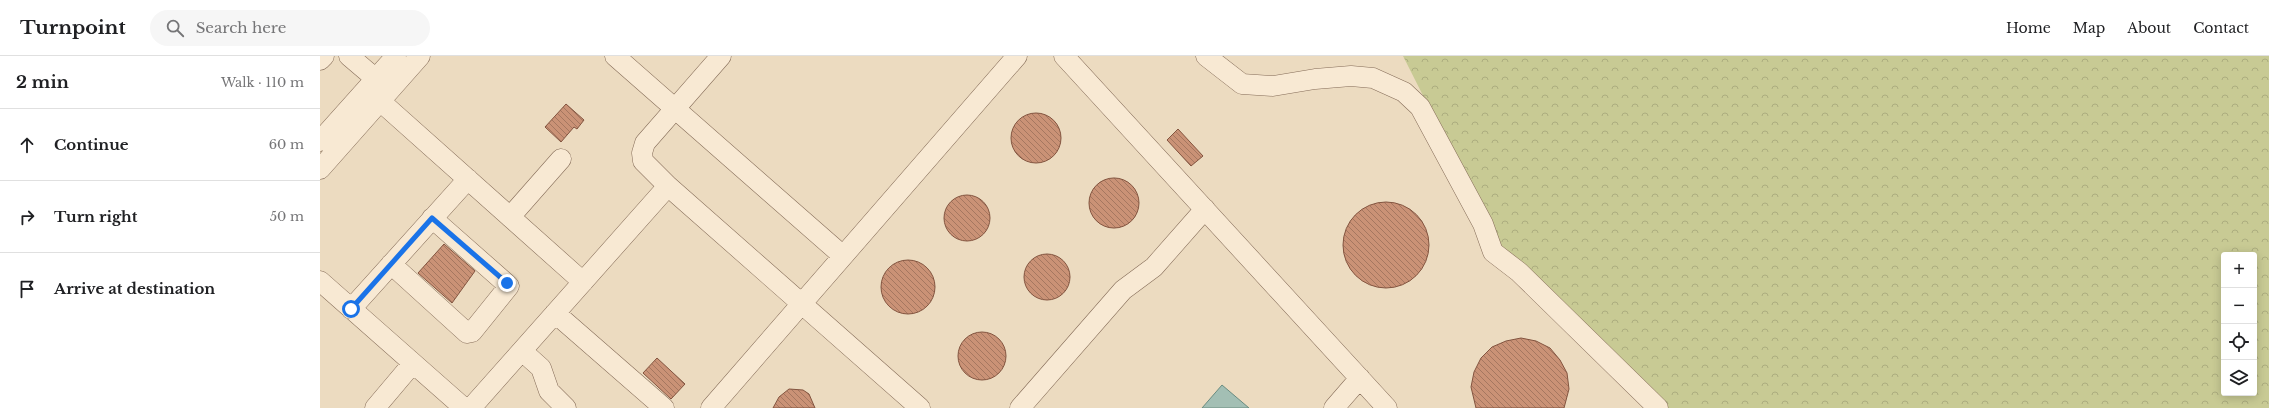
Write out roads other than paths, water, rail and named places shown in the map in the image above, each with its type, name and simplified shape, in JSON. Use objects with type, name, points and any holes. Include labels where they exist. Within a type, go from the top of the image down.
[{"type":"lane","points":[[320,60],[324,56]]},
{"type":"lane","points":[[349,56],[376,79]]},
{"type":"lane","points":[[320,141],[396,56]]},
{"type":"lane","points":[[320,169],[420,56]]},
{"type":"lane","points":[[615,56],[843,256]]},
{"type":"lane","points":[[721,56],[645,143],[642,153],[642,161],[668,186],[920,408]]},
{"type":"lane","points":[[711,408],[1017,56]]},
{"type":"lane","points":[[1064,56],[1387,408]]},
{"type":"lane","points":[[1206,56],[1242,84],[1273,86],[1315,79],[1351,76],[1373,78],[1404,92],[1420,107],[1483,224],[1493,252],[1519,272],[1658,408]]},
{"type":"lane","points":[[380,101],[583,282]]},
{"type":"lane","points":[[510,218],[561,159]]},
{"type":"lane","points":[[351,309],[468,179]]},
{"type":"lane","points":[[472,408],[668,186]]},
{"type":"lane","points":[[1020,408],[1123,290],[1154,267],[1205,209]]},
{"type":"lane","points":[[391,264],[467,333],[472,332],[509,286],[432,218]]},
{"type":"lane","points":[[320,281],[464,408]]},
{"type":"lane","points":[[555,313],[664,408]]},
{"type":"lane","points":[[522,351],[543,370],[549,391],[566,408]]},
{"type":"lane","points":[[375,408],[413,363]]},
{"type":"lane","points":[[1334,408],[1360,378]]}]
